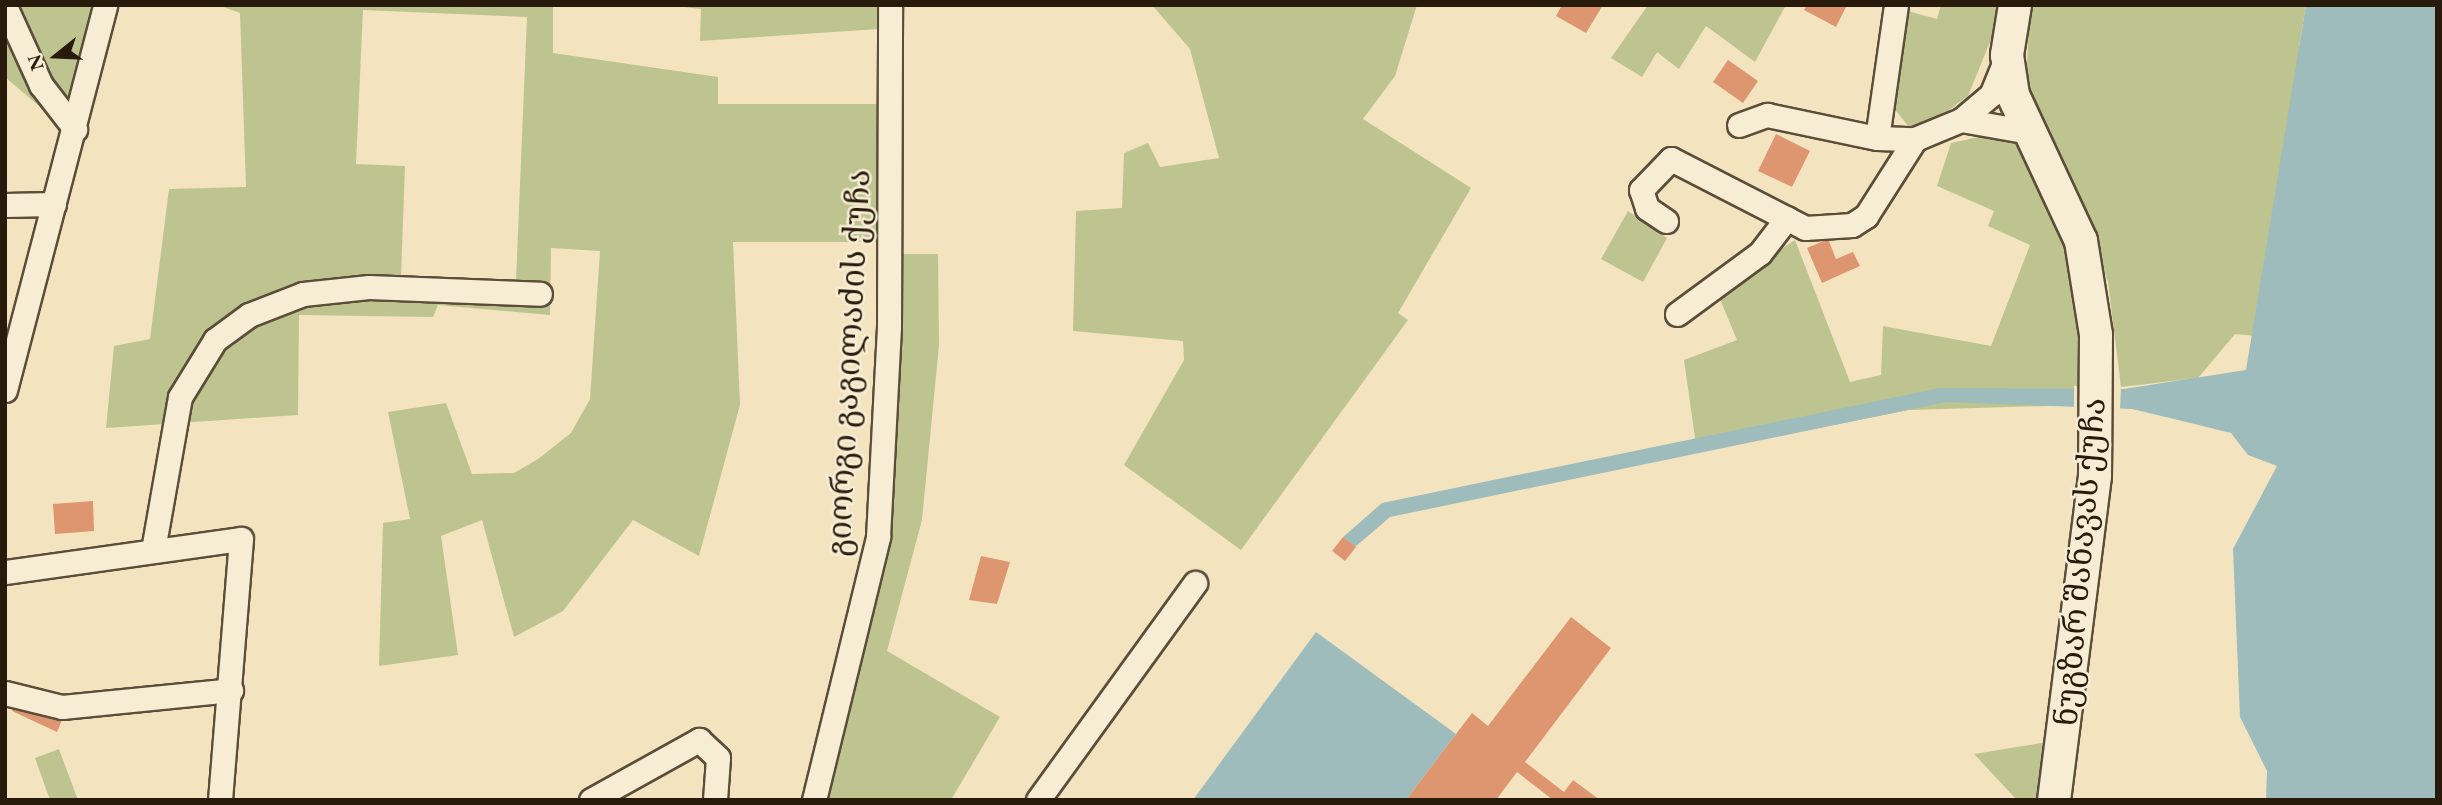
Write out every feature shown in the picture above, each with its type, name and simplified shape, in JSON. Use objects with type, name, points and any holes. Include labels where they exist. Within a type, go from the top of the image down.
[{"type":"main road","name":"ნუგზარ შანავას ქუჩა","points":[[2015,5],[2007,55],[2025,131],[2081,241],[2094,303],[2096,428],[2054,800]]},
{"type":"street","points":[[5,390],[14,319],[54,204],[105,5]]},
{"type":"street","name":"გიორგი გაგილაძის ქუჩა","points":[[814,800],[878,537],[889,326],[890,5]]},
{"type":"street","points":[[1877,138],[1896,5]]},
{"type":"street","points":[[5,6],[41,85],[75,129]]},
{"type":"street","points":[[1739,125],[1768,115],[1877,138],[1915,139],[1961,120],[1991,95],[2007,55]]},
{"type":"street","points":[[1961,120],[2025,131]]},
{"type":"street","points":[[1666,221],[1647,208],[1641,190],[1671,159],[1787,218],[1822,231],[1852,225],[1866,216],[1915,139]]},
{"type":"street","points":[[5,205],[54,204]]},
{"type":"street","points":[[1677,314],[1760,253],[1787,218]]},
{"type":"street","points":[[153,550],[180,397],[215,340],[249,315],[303,294],[369,287],[540,294]]},
{"type":"street","points":[[5,572],[241,539],[232,690],[220,800]]},
{"type":"street","points":[[1038,800],[1195,583]]},
{"type":"street","points":[[5,693],[62,707],[232,690]]},
{"type":"street","points":[[591,800],[699,740],[718,758],[715,800]]},
{"type":"green space","points":[[5,5],[94,5],[66,129],[5,77]]},
{"type":"green space","points":[[218,5],[553,5],[553,53],[718,77],[718,104],[879,104],[881,242],[733,242],[740,405],[699,556],[633,520],[563,611],[514,637],[482,520],[441,536],[458,655],[379,666],[383,523],[410,519],[388,412],[446,403],[472,474],[514,473],[538,459],[571,433],[590,399],[600,251],[551,248],[550,315],[438,305],[433,317],[299,315],[298,415],[106,428],[114,346],[150,339],[169,189],[246,187],[240,13]],"holes":[[[363,10],[527,17],[516,281],[401,276],[405,166],[356,164]]]},
{"type":"green space","points":[[666,5],[878,5],[879,29],[700,41],[701,9]]},
{"type":"green space","points":[[1152,5],[1417,5],[1395,76],[1363,119],[1471,188],[1398,313],[1408,320],[1241,550],[1124,465],[1184,360],[1183,341],[1073,331],[1076,211],[1122,208],[1124,153],[1148,143],[1160,167],[1219,158],[1190,49]]},
{"type":"green space","points":[[1648,5],[1786,5],[1755,62],[1706,26],[1679,69],[1657,52],[1642,77],[1611,58]]},
{"type":"green space","points":[[1941,5],[2005,5],[1968,96],[1929,125],[1909,127],[1888,101],[1904,10],[1937,19]]},
{"type":"green space","points":[[2030,5],[2306,5],[2299,47],[2321,43],[2255,336],[2235,334],[2198,378],[2121,387],[2108,282],[2086,215],[2026,85]]},
{"type":"green space","points":[[1997,133],[2020,142],[2063,225],[2081,283],[2079,405],[1909,410],[1697,452],[1684,360],[1737,340],[1717,292],[1795,240],[1850,382],[1881,375],[1883,326],[1991,346],[2030,245],[1988,226],[1994,211],[1937,186],[1951,143]]},
{"type":"green space","points":[[1628,211],[1667,238],[1643,282],[1601,259]]},
{"type":"green space","points":[[896,254],[938,254],[939,345],[922,520],[887,651],[1000,717],[951,800],[820,800],[869,628],[886,542]]},
{"type":"green space","points":[[2053,741],[2038,800],[2017,800],[1974,754]]},
{"type":"green space","points":[[59,749],[78,800],[50,800],[35,758]]},
{"type":"water","points":[[2306,5],[2437,5],[2437,800],[2266,800],[2267,771],[2240,717],[2233,549],[2277,466],[2248,455],[2231,433],[2174,419],[2132,409],[1946,402],[1390,517],[1355,547],[1343,537],[1382,503],[1940,388],[2124,389],[2246,370]]},
{"type":"water","points":[[1316,632],[1456,734],[1406,800],[1193,800]]},
{"type":"pier","points":[[2074,386],[2121,386],[2120,412],[2074,410]]},
{"type":"building","points":[[1562,5],[1603,5],[1586,33],[1556,16]]},
{"type":"building","points":[[1807,5],[1847,5],[1836,27],[1804,10]]},
{"type":"building","points":[[1728,60],[1758,81],[1743,103],[1713,82]]},
{"type":"building","points":[[1776,134],[1810,151],[1792,187],[1758,171]]},
{"type":"building","points":[[1828,239],[1836,259],[1853,252],[1860,266],[1822,283],[1807,248]]},
{"type":"building","points":[[93,501],[94,531],[55,534],[53,504]]},
{"type":"building","points":[[1343,537],[1356,547],[1345,561],[1332,551]]},
{"type":"building","points":[[981,556],[1010,562],[997,604],[969,600]]},
{"type":"building","points":[[1571,617],[1611,648],[1525,762],[1564,792],[1573,780],[1600,800],[1553,800],[1517,772],[1496,800],[1406,800],[1472,713],[1488,726]]},
{"type":"building","points":[[18,699],[62,720],[57,732],[12,711]]}]
